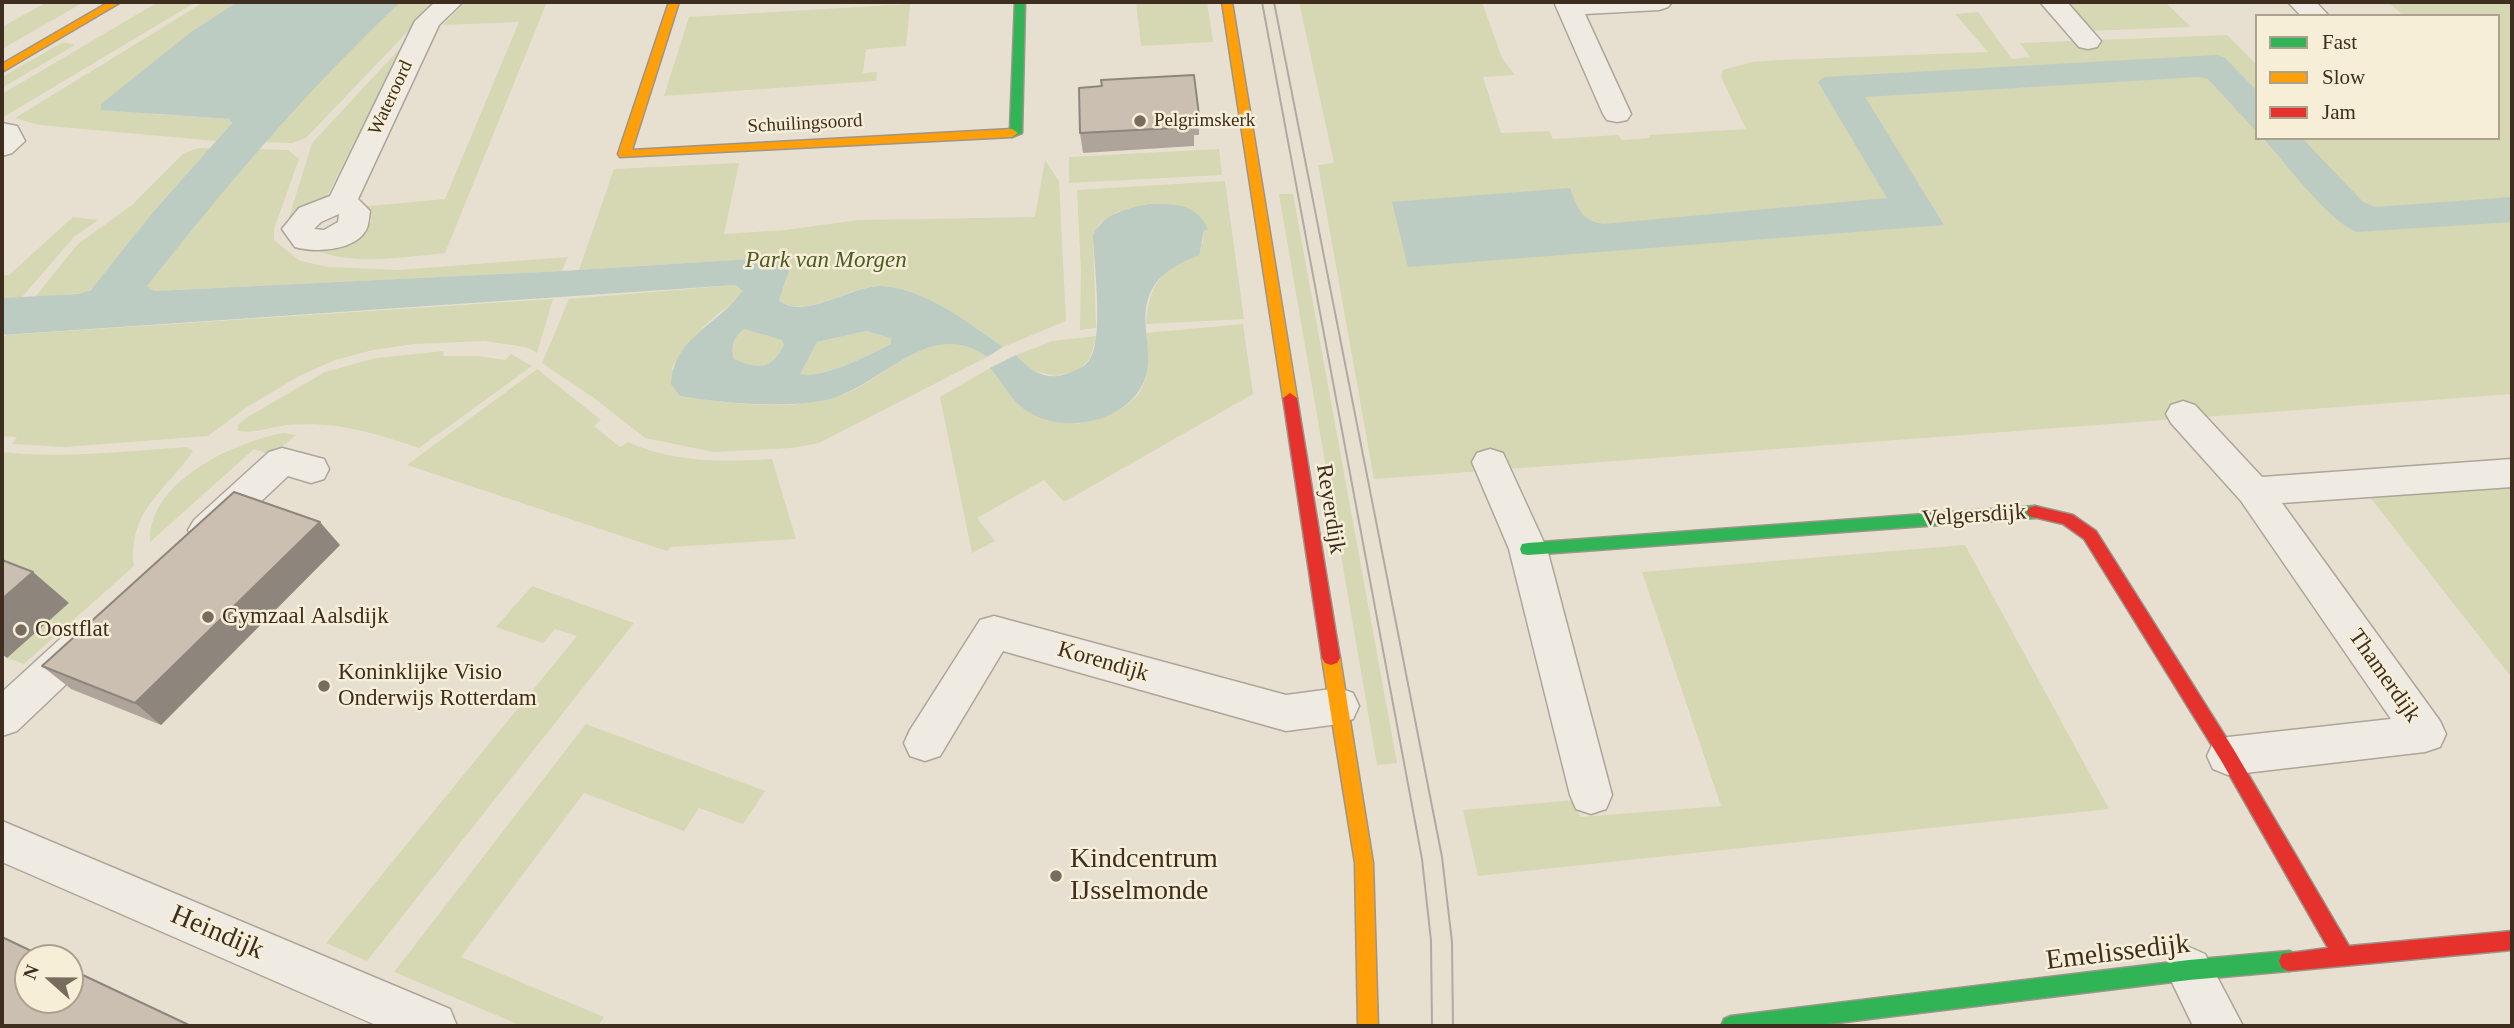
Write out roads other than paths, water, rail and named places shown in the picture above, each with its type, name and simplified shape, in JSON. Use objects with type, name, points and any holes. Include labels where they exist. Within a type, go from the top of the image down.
[{"type":"street","points":[[2,69],[116,2]]},
{"type":"street","name":"Wateroord","points":[[342,202],[428,20],[450,2]]},
{"type":"street","name":"Schuilingsoord","points":[[674,2],[624,154],[1016,133],[1020,2]]},
{"type":"street","name":"Reyerdijk","points":[[1227,2],[1364,863],[1368,1026]]},
{"type":"street","points":[[1617,114],[1568,4],[1659,2]]},
{"type":"street","points":[[2053,2],[2088,41]]},
{"type":"street","points":[[2301,2],[2314,14]]},
{"type":"street","points":[[2,131],[7,132],[11,141],[2,147]]},
{"type":"street","name":"Thamerdijk","points":[[2183,414],[2254,491],[2425,734],[2228,756]]},
{"type":"street","points":[[183,552],[282,461],[311,469]]},
{"type":"street","points":[[1490,462],[1528,549],[1591,795]]},
{"type":"street","points":[[2254,491],[2512,473]]},
{"type":"street","name":"Velgersdijk","points":[[1528,549],[2039,512],[2067,519],[2090,535],[2228,756],[2344,957]]},
{"type":"street","points":[[2,718],[114,615]]},
{"type":"street","name":"Korendijk","points":[[925,743],[994,632],[1286,713],[1339,706]]},
{"type":"street","name":"Heindijk","points":[[2,841],[433,1026]]},
{"type":"street","name":"Emelissedijk","points":[[1731,1026],[2189,970],[2512,941]]},
{"type":"street","points":[[2189,970],[2219,1026]]},
{"type":"tram line","points":[[1262,2],[1422,859],[1431,941],[1432,1026]]},
{"type":"tram line","points":[[1274,2],[1442,857],[1452,942],[1453,1026]]},
{"type":"place","name":"Pelgrimskerk","points":[[1140,121]]},
{"type":"place","name":"Gymzaal Aalsdijk","points":[[208,617]]},
{"type":"place","name":"Oostflat","points":[[21,630]]},
{"type":"place","name":"Koninklijke Visio Onderwijs Rotterdam","points":[[324,686]]},
{"type":"place","name":"Kindcentrum IJsselmonde","points":[[1056,876]]},
{"type":"park label","name":"Park van Morgen","points":[[826,261]]}]
